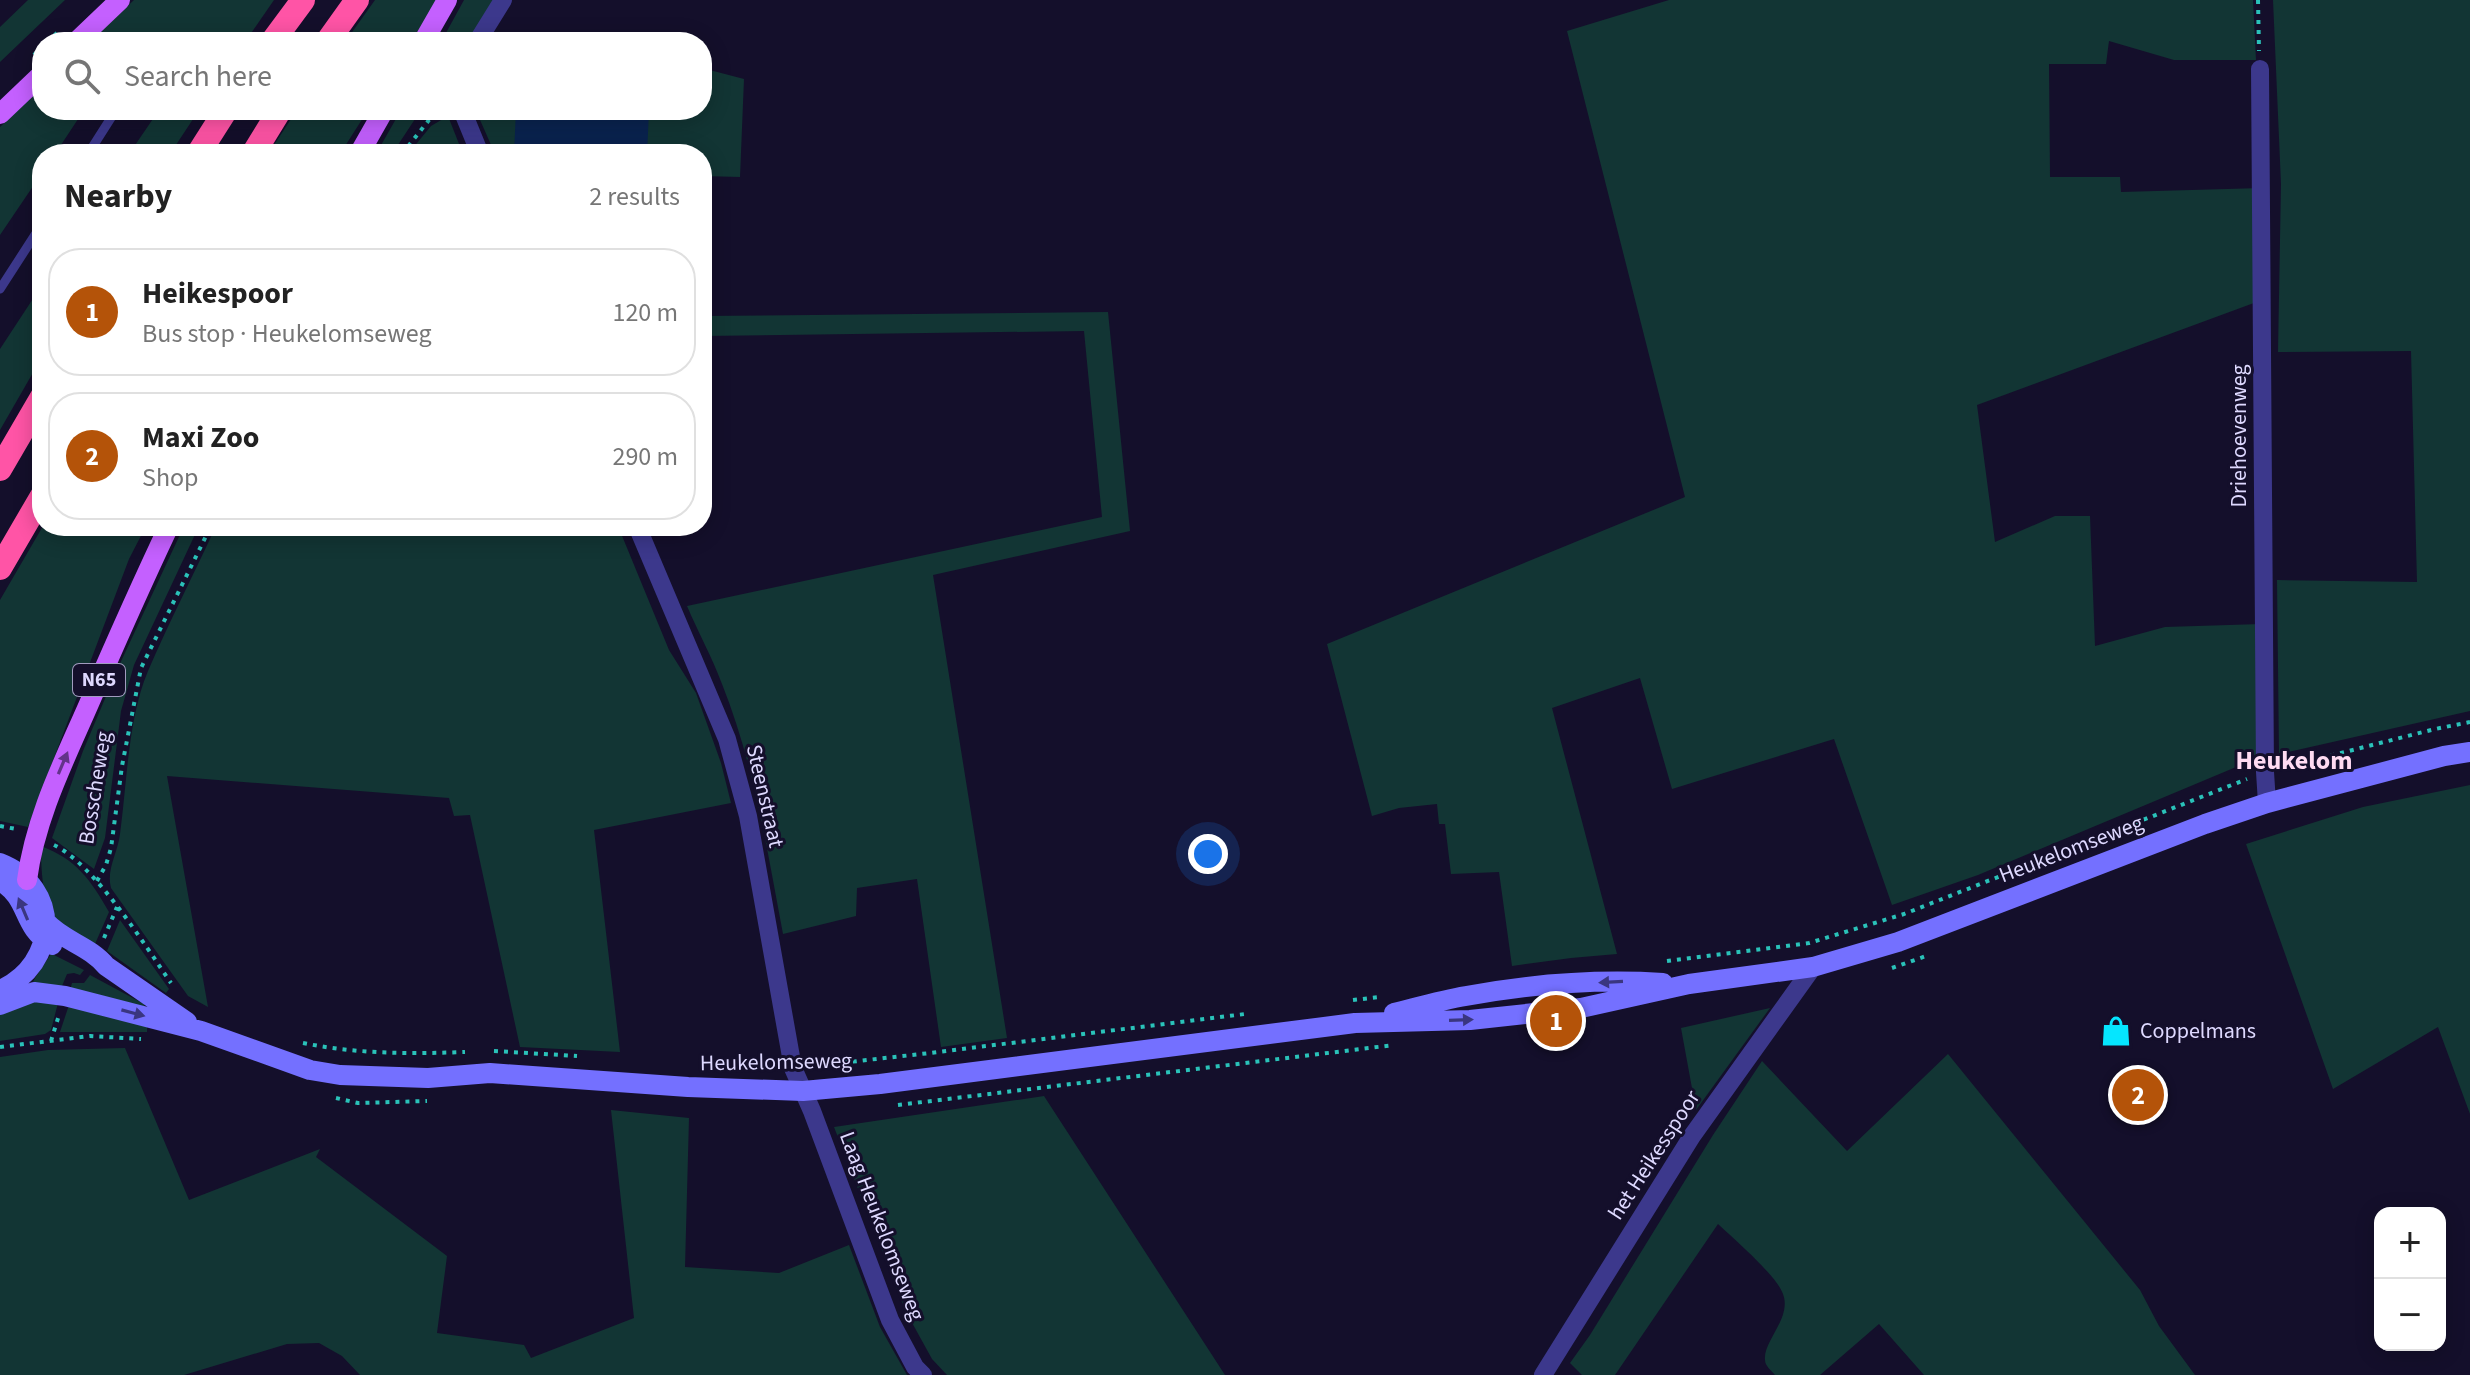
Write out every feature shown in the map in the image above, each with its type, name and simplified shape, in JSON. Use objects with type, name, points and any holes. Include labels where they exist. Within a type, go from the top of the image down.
[{"type":"highway","points":[[279,32],[303,0]]},
{"type":"highway","points":[[334,32],[357,0]]},
{"type":"highway","points":[[204,144],[220,120]]},
{"type":"highway","points":[[259,144],[274,120]]},
{"type":"highway","points":[[0,469],[32,414]]},
{"type":"highway","points":[[0,568],[32,513]]},
{"type":"main road","points":[[86,32],[120,0]]},
{"type":"main road","points":[[429,32],[447,0]]},
{"type":"main road","points":[[0,114],[32,84]]},
{"type":"main road","points":[[365,144],[378,120]]},
{"type":"main road","name":"N65","points":[[27,880],[35,836],[73,740],[164,536]]},
{"type":"street","points":[[483,32],[503,0]]},
{"type":"street","name":"Driehoevenweg","points":[[2260,69],[2267,803]]},
{"type":"street","points":[[466,120],[476,144]]},
{"type":"street","name":"Steenstraat","points":[[641,536],[727,739],[748,816],[793,1068],[803,1091]]},
{"type":"street","name":"Heukelomseweg","points":[[2,999],[43,992],[201,1031],[310,1070],[340,1075],[428,1078],[490,1073],[688,1087],[803,1091],[880,1084],[1355,1023],[1466,996],[1554,985],[1627,981],[1689,984],[1813,967],[1898,942],[2148,845],[2267,803],[2444,756],[2470,752]]},
{"type":"street","points":[[0,863],[27,880],[40,900],[45,931],[40,954],[32,967],[2,999]]},
{"type":"street","points":[[0,881],[23,904],[30,925],[45,931]]},
{"type":"street","name":"Heukelomseweg","points":[[45,931],[91,967],[106,966],[201,1031]]},
{"type":"street","name":"het Heikesspoor","points":[[1543,1375],[1692,1136],[1813,967]]},
{"type":"street","name":"Laag Heukelomseweg","points":[[803,1091],[890,1320],[915,1367],[923,1375]]},
{"type":"lane","points":[[94,144],[110,120]]},
{"type":"lane","points":[[0,289],[32,239]]},
{"type":"path","points":[[2258,0],[2260,69]]},
{"type":"path","points":[[410,144],[429,120]]},
{"type":"path","name":"Bosscheweg","points":[[97,881],[111,848],[122,766],[141,668],[206,536]]},
{"type":"path","name":"Heukelomseweg","points":[[1809,943],[1904,914],[2265,772],[2470,722]]},
{"type":"path","name":"Bosscheweg","points":[[0,826],[35,836],[64,850],[97,881],[177,993]]},
{"type":"path","points":[[0,1047],[90,1036],[151,1039]]},
{"type":"path","points":[[885,1106],[1401,1044]]},
{"type":"path","points":[[0,1055],[9,1046]]},
{"type":"path","points":[[334,1097],[358,1103],[435,1100]]},
{"type":"green space","points":[[28,0],[65,0],[0,62],[0,27]]},
{"type":"green space","points":[[134,0],[274,0],[252,32],[100,32]]},
{"type":"green space","points":[[375,0],[438,0],[417,32],[352,32]]},
{"type":"green space","points":[[464,0],[495,0],[477,32],[446,32]]},
{"type":"green space","points":[[1669,0],[2253,0],[2256,60],[2174,60],[2109,41],[2106,64],[2049,64],[2050,177],[2120,177],[2121,192],[2262,188],[2262,300],[1977,405],[1995,542],[2055,516],[2090,516],[2095,646],[2165,627],[2261,624],[2260,757],[1978,875],[1892,905],[1834,739],[1672,789],[1640,678],[1552,708],[1617,954],[1512,966],[1499,872],[1451,874],[1445,824],[1439,824],[1437,804],[1399,808],[1372,816],[1327,644],[1685,497],[1567,31]]},
{"type":"green space","points":[[2273,0],[2470,0],[2470,711],[2279,754],[2277,580],[2417,582],[2411,351],[2278,352],[2281,184]]},
{"type":"green space","points":[[712,71],[744,79],[740,177],[712,176],[712,144],[491,144],[480,120],[712,120]]},
{"type":"green space","points":[[32,97],[32,120],[77,120],[62,144],[32,144],[32,188],[0,235],[0,127]]},
{"type":"green space","points":[[152,120],[192,120],[177,144],[136,144]]},
{"type":"green space","points":[[290,120],[362,120],[346,144],[275,144]]},
{"type":"green space","points":[[395,120],[414,120],[399,144],[382,144]]},
{"type":"green space","points":[[441,120],[450,120],[459,144],[416,144],[431,126]]},
{"type":"green space","points":[[32,300],[32,374],[0,430],[0,349]]},
{"type":"green space","points":[[1108,312],[1130,531],[933,575],[1007,1038],[941,1047],[917,879],[857,888],[856,916],[783,934],[743,745],[718,674],[687,606],[1102,517],[1084,331],[712,336],[712,316]]},
{"type":"green space","points":[[37,536],[141,536],[129,559],[28,827],[0,821],[0,600]]},
{"type":"green space","points":[[179,536],[194,536],[134,665],[121,711],[105,838],[94,869],[52,838],[83,751]]},
{"type":"green space","points":[[211,536],[622,536],[669,650],[696,693],[721,763],[731,803],[594,830],[620,1052],[520,1047],[470,815],[454,816],[449,798],[167,776],[208,1007],[188,996],[111,888],[110,881],[120,834],[136,709],[156,653]]},
{"type":"green space","points":[[2470,785],[2470,1114],[2438,1027],[2333,1089],[2246,844],[2363,807]]},
{"type":"green space","points":[[41,846],[73,864],[109,912],[95,944],[65,927],[52,914],[43,885]]},
{"type":"green space","points":[[120,920],[169,989],[166,993],[107,951]]},
{"type":"green space","points":[[51,954],[84,970],[80,975],[67,974],[62,986],[33,982]]},
{"type":"green space","points":[[90,975],[144,1004],[145,1008],[70,990],[72,983],[84,983]]},
{"type":"green space","points":[[37,1000],[58,1003],[51,1030],[45,1034],[0,1041],[0,1015]]},
{"type":"green space","points":[[69,1005],[147,1026],[147,1032],[60,1032]]},
{"type":"green space","points":[[1770,1008],[1696,1110],[1681,1028]]},
{"type":"green space","points":[[125,1048],[189,1200],[320,1149],[316,1157],[447,1256],[437,1333],[524,1345],[531,1358],[634,1318],[611,1110],[689,1118],[685,1267],[779,1273],[849,1245],[880,1327],[907,1375],[360,1375],[342,1356],[319,1343],[287,1344],[184,1375],[0,1375],[0,1057],[48,1050]]},
{"type":"green space","points":[[1948,1054],[2140,1290],[2159,1326],[2195,1375],[1924,1375],[1879,1324],[1820,1375],[1775,1375],[1765,1360],[1768,1345],[1784,1312],[1783,1294],[1764,1268],[1718,1224],[1615,1375],[1582,1375],[1570,1363],[1762,1061],[1847,1151]]},
{"type":"green space","points":[[1044,1096],[1225,1375],[947,1375],[932,1359],[905,1310],[834,1127]]},
{"type":"water","points":[[516,120],[649,120],[647,144],[514,144]]},
{"type":"place","name":"Heikespoor","points":[[1556,1021]]},
{"type":"place","name":"Coppelmans","points":[[2116,1031]]},
{"type":"place","name":"Maxi Zoo","points":[[2138,1095]]},
{"type":"district","name":"Heukelom","points":[[2294,760]]}]
